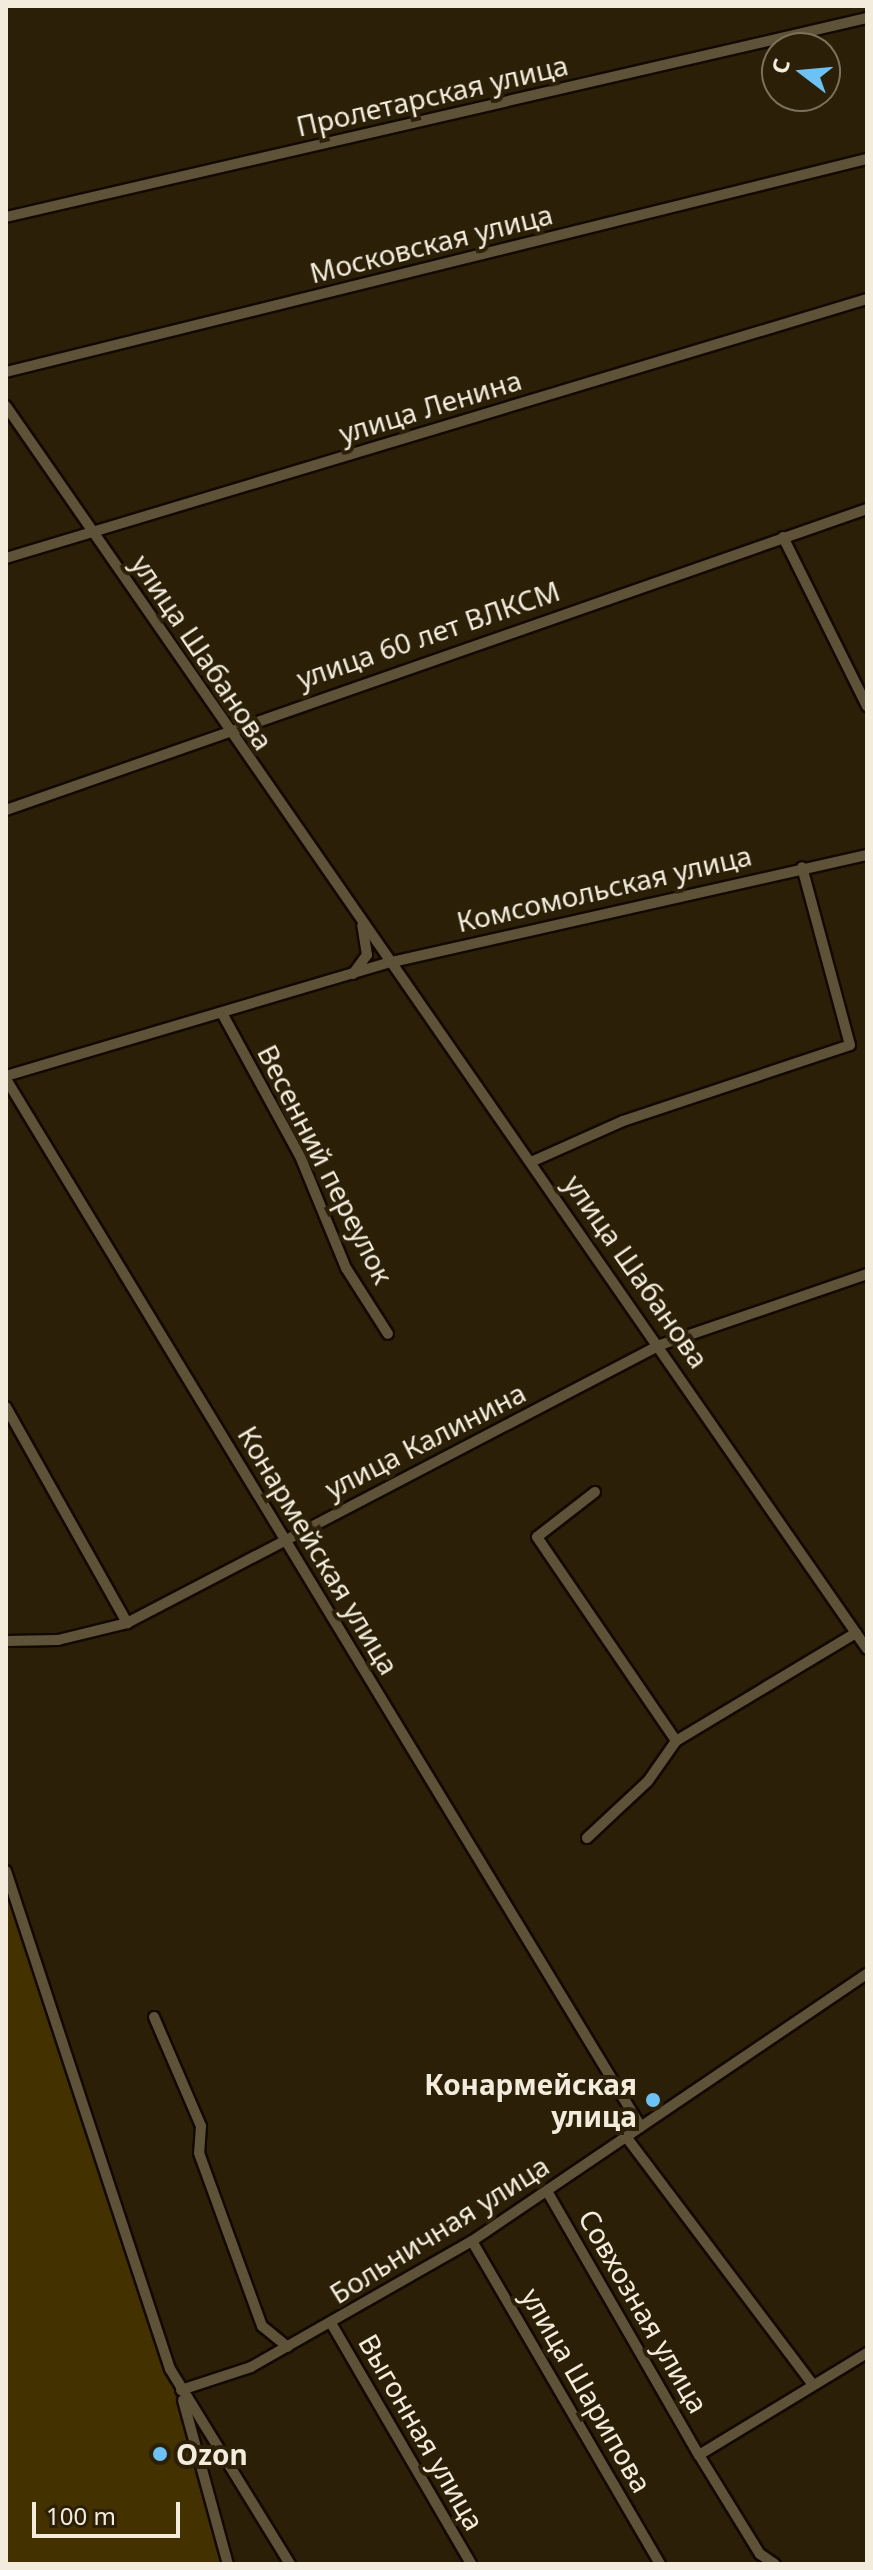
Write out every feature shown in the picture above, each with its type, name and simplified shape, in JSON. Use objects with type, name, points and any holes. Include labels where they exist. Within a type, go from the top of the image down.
[{"type":"street","name":"Пролетарская улица","points":[[6,217],[867,18]]},
{"type":"street","name":"Московская улица","points":[[6,372],[867,159]]},
{"type":"street","name":"улица Ленина","points":[[6,558],[867,299]]},
{"type":"street","name":"улица Шабанова","points":[[6,406],[225,729],[660,1345],[867,1649]]},
{"type":"street","name":"улица 60 лет ВЛКСМ","points":[[6,810],[225,729],[867,509]]},
{"type":"street","points":[[783,537],[867,706]]},
{"type":"street","name":"Комсомольская улица","points":[[6,1077],[223,1015],[392,962],[802,867],[867,855]]},
{"type":"street","points":[[531,1162],[623,1121],[850,1045],[802,867]]},
{"type":"street","name":"улица Шабанова","points":[[353,974],[367,955],[362,924]]},
{"type":"street","name":"Весенний переулок","points":[[223,1015],[300,1156],[346,1268],[388,1334]]},
{"type":"street","name":"Конармейская улица","points":[[6,1077],[641,2127]]},
{"type":"street","name":"улица Калинина","points":[[6,1641],[58,1640],[127,1623],[660,1345],[867,1274]]},
{"type":"street","points":[[6,1407],[127,1623]]},
{"type":"street","points":[[595,1492],[537,1537],[676,1741]]},
{"type":"street","points":[[587,1838],[648,1781],[676,1741],[856,1633]]},
{"type":"street","points":[[6,1871],[8,1895],[181,2390],[228,2564]]},
{"type":"street","name":"Больничная улица","points":[[181,2390],[288,2347],[472,2241],[867,1974]]},
{"type":"street","points":[[154,2017],[201,2126],[199,2153],[262,2326],[288,2347]]},
{"type":"street","points":[[627,2138],[813,2385]]},
{"type":"street","name":"Совхозная улица","points":[[547,2191],[699,2455]]},
{"type":"street","name":"улица Шарипова","points":[[472,2241],[660,2564]]},
{"type":"street","name":"Выгонная улица","points":[[331,2323],[471,2564]]},
{"type":"street","points":[[775,2564],[760,2554],[699,2455],[867,2353]]},
{"type":"street","points":[[181,2390],[290,2564]]},
{"type":"shaded area","points":[[6,1876],[186,2411],[231,2564],[6,2564]]},
{"type":"place","name":"Конармейская улица","points":[[653,2100]]},
{"type":"place","name":"Ozon","points":[[160,2454]]}]
